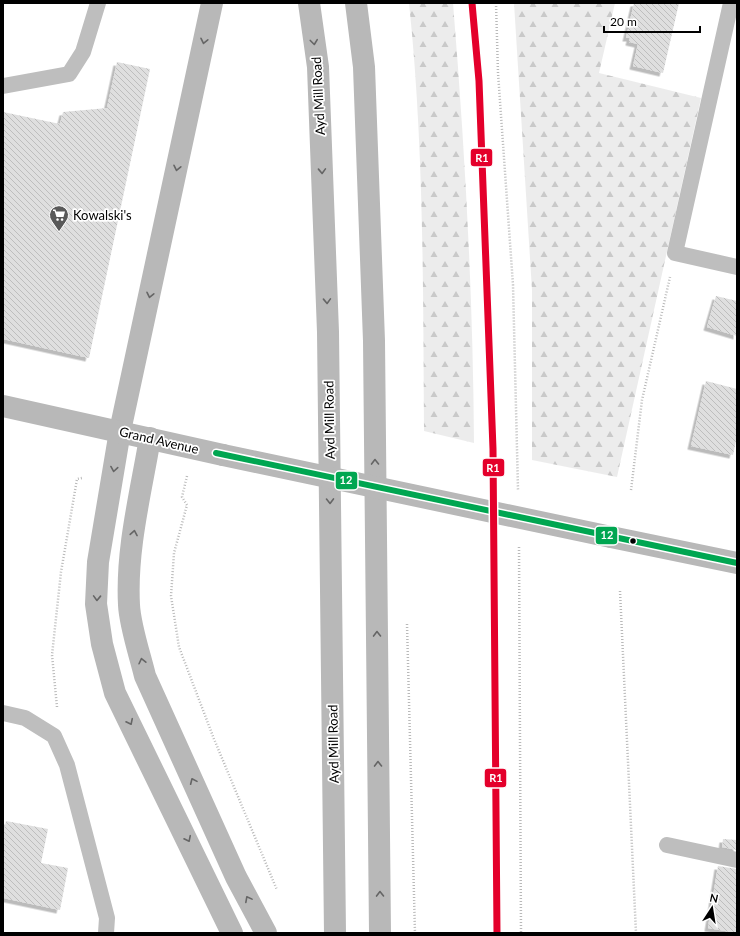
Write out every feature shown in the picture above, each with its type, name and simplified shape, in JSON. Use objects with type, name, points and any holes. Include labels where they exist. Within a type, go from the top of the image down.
[{"type":"main road","points":[[212,3],[120,431],[98,562],[96,604],[102,644],[115,693],[232,933]]},
{"type":"main road","name":"Ayd Mill Road","points":[[309,3],[318,67],[328,332],[335,933]]},
{"type":"main road","points":[[356,3],[364,67],[374,341],[380,933]]},
{"type":"main road","name":"Grand Avenue","points":[[3,406],[223,455],[737,563]]},
{"type":"main road","points":[[150,438],[131,547],[129,605],[145,676],[236,877],[266,933]]},
{"type":"lane","points":[[3,86],[69,74],[83,52],[98,3]]},
{"type":"lane","points":[[731,3],[675,253],[737,267]]},
{"type":"lane","points":[[3,713],[25,718],[54,736],[67,765],[97,879],[106,918],[106,933]]},
{"type":"lane","points":[[667,845],[737,860]]},
{"type":"path","points":[[496,3],[498,73],[513,285],[518,491]]},
{"type":"path","points":[[631,490],[642,400],[675,253]]},
{"type":"path","points":[[54,736],[57,708],[52,655],[61,572],[77,479],[82,478]]},
{"type":"path","points":[[182,497],[187,505],[174,553],[171,596],[179,647],[223,760],[278,892]]},
{"type":"path","points":[[519,546],[521,933]]},
{"type":"path","points":[[620,591],[636,933]]},
{"type":"green space","points":[[409,3],[453,3],[468,223],[474,443],[424,431],[422,217],[418,110]]},
{"type":"green space","points":[[514,3],[615,3],[599,73],[701,98],[617,477],[532,460],[532,290]]},
{"type":"building","points":[[634,3],[679,3],[663,73],[633,66],[638,44],[629,42],[630,38],[626,38]]},
{"type":"building","name":"Kowalski's","points":[[117,62],[150,69],[89,358],[3,339],[3,112],[60,124],[63,112],[107,108]]},
{"type":"building","points":[[716,296],[737,301],[737,336],[707,327]]},
{"type":"building","points":[[706,381],[737,389],[737,436],[733,455],[691,446]]},
{"type":"building","points":[[6,821],[48,829],[41,863],[68,868],[60,910],[3,898],[3,835]]},
{"type":"building","points":[[723,839],[737,840],[737,850],[722,847]]},
{"type":"building","points":[[718,866],[737,869],[737,933],[708,928]]},
{"type":"transit line","name":"R1","points":[[472,3],[479,81],[493,449],[497,933]]},
{"type":"transit line","name":"12","points":[[216,453],[737,563]]},
{"type":"place","name":"Kowalski's","points":[[59,232]]}]
